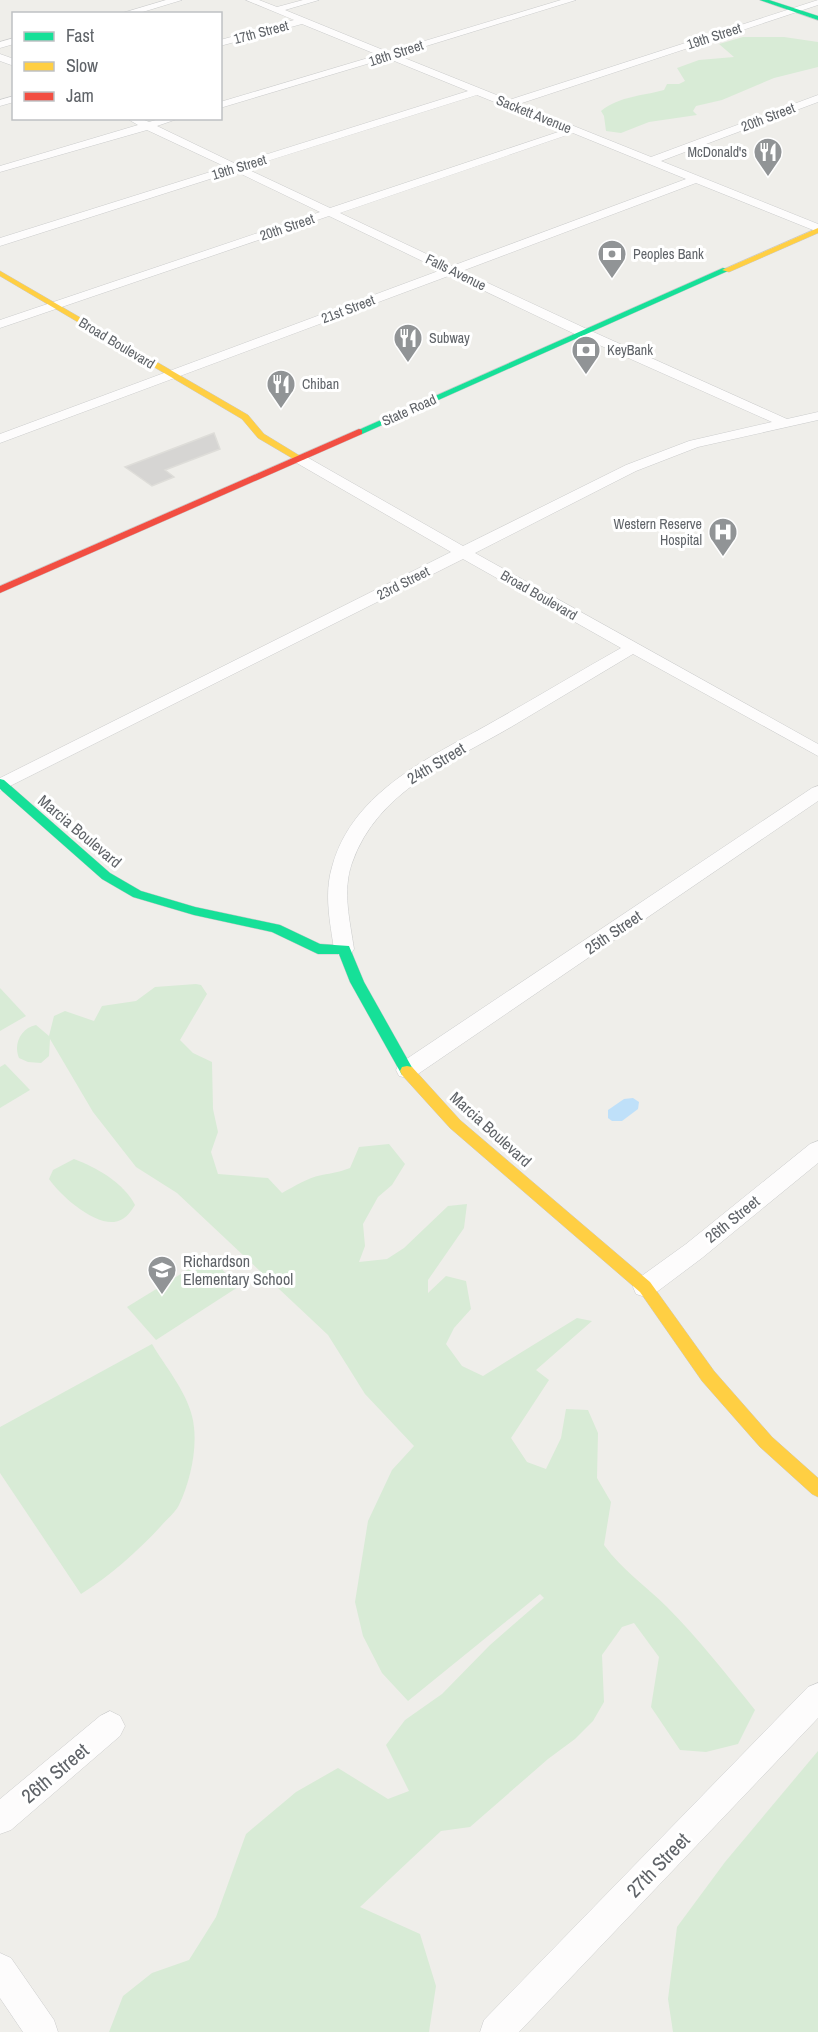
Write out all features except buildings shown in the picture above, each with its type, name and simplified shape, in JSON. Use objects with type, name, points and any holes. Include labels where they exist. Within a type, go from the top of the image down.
[{"type":"main road","points":[[763,0],[818,18]]},
{"type":"main road","name":"State Road","points":[[0,590],[818,229]]},
{"type":"main road","name":"Broad Boulevard","points":[[0,273],[245,417],[261,436]]},
{"type":"main road","name":"Broad Boulevard","points":[[0,289],[56,323]]},
{"type":"main road","name":"Broad Boulevard","points":[[138,372],[170,391]]},
{"type":"main road","name":"Broad Boulevard","points":[[234,428],[261,436],[300,459]]},
{"type":"main road","name":"Marcia Boulevard","points":[[0,784],[106,876],[137,894],[194,911],[266,925],[318,949],[344,949],[357,982],[407,1070],[455,1124],[645,1287],[715,1383],[766,1442],[818,1489]]},
{"type":"street","points":[[131,12],[177,0]]},
{"type":"street","name":"Sackett Avenue","points":[[251,0],[818,229]]},
{"type":"street","name":"17th Street","points":[[276,10],[314,0]]},
{"type":"street","name":"18th Street","points":[[222,104],[572,0]]},
{"type":"street","name":"19th Street","points":[[508,104],[818,2]]},
{"type":"street","name":"17th Street","points":[[222,42],[302,21]]},
{"type":"street","name":"19th Street","points":[[0,242],[478,92]]},
{"type":"street","name":"20th Street","points":[[651,161],[818,98]]},
{"type":"street","name":"Falls Avenue","points":[[135,120],[584,333],[783,422]]},
{"type":"street","points":[[0,170],[170,120]]},
{"type":"street","name":"20th Street","points":[[0,324],[573,130]]},
{"type":"street","name":"21st Street","points":[[0,439],[696,179]]},
{"type":"street","name":"23rd Street","points":[[0,784],[654,458],[694,444],[783,422],[818,416]]},
{"type":"street","name":"Broad Boulevard","points":[[300,459],[818,751]]},
{"type":"street","name":"24th Street","points":[[344,949],[337,895],[342,862],[360,826],[375,807],[414,775],[632,648]]},
{"type":"street","name":"25th Street","points":[[407,1070],[818,792]]},
{"type":"street","name":"26th Street","points":[[645,1287],[694,1251],[818,1150]]},
{"type":"street","name":"27th Street","points":[[496,2032],[818,1697]]},
{"type":"street","name":"26th Street","points":[[0,1820],[110,1726]]},
{"type":"street","points":[[0,1970],[42,2032]]},
{"type":"green space","points":[[743,37],[784,37],[818,42],[818,67],[774,78],[722,100],[696,106],[693,111],[697,115],[649,122],[621,133],[606,131],[601,111],[608,106],[623,99],[664,90],[667,84],[679,84],[685,81],[677,68],[699,60],[734,57],[719,44]]},
{"type":"green space","points":[[201,985],[207,994],[180,1040],[193,1053],[212,1062],[213,1109],[218,1132],[211,1152],[218,1174],[268,1178],[282,1193],[311,1178],[350,1168],[359,1147],[389,1144],[405,1164],[392,1185],[378,1197],[363,1224],[365,1246],[359,1262],[387,1259],[404,1248],[448,1206],[467,1204],[464,1228],[428,1280],[428,1293],[446,1276],[466,1281],[471,1309],[454,1328],[446,1344],[462,1366],[483,1376],[577,1318],[592,1321],[536,1370],[549,1380],[511,1438],[527,1462],[546,1469],[561,1438],[566,1409],[588,1410],[598,1433],[597,1478],[611,1502],[604,1545],[618,1562],[667,1607],[713,1657],[755,1710],[738,1744],[706,1752],[680,1750],[651,1707],[659,1657],[634,1623],[622,1627],[602,1655],[604,1702],[593,1721],[575,1739],[548,1759],[470,1827],[441,1831],[360,1907],[420,1934],[436,1986],[429,2032],[109,2032],[123,1996],[152,1973],[189,1960],[216,1917],[246,1834],[296,1792],[338,1768],[388,1799],[409,1791],[386,1745],[405,1720],[442,1694],[490,1645],[544,1598],[540,1594],[408,1701],[382,1673],[363,1636],[355,1602],[368,1521],[392,1470],[414,1446],[365,1394],[328,1335],[177,1193],[136,1167],[93,1112],[50,1039],[49,1056],[41,1063],[28,1062],[19,1058],[17,1047],[22,1033],[36,1025],[49,1036],[54,1016],[65,1011],[94,1021],[102,1006],[136,1001],[155,987]]},
{"type":"green space","points":[[0,988],[26,1016],[0,1031]]},
{"type":"green space","points":[[5,1064],[30,1090],[0,1108],[0,1067]]},
{"type":"green space","points":[[74,1159],[100,1171],[124,1189],[135,1205],[126,1216],[114,1222],[96,1218],[77,1207],[54,1186],[49,1179],[53,1170]]},
{"type":"green space","points":[[210,1256],[238,1287],[156,1340],[127,1307]]},
{"type":"green space","points":[[152,1344],[180,1388],[192,1416],[195,1438],[193,1461],[187,1484],[173,1514],[152,1536],[113,1571],[81,1594],[0,1473],[0,1427]]},
{"type":"green space","points":[[818,1751],[818,2032],[673,2032],[668,1999],[677,1927],[725,1862]]},
{"type":"water","points":[[633,1098],[639,1102],[638,1109],[622,1121],[612,1121],[608,1118],[608,1110],[624,1099]]},
{"type":"traffic: fast","points":[[763,0],[818,18]]},
{"type":"traffic: fast","points":[[359,432],[726,270]]},
{"type":"traffic: fast","points":[[0,783],[106,876],[137,894],[194,911],[275,928],[318,949],[344,949],[357,982],[407,1071]]},
{"type":"traffic: slow","points":[[726,270],[818,230]]},
{"type":"traffic: slow","points":[[0,273],[245,417],[261,436],[300,459]]},
{"type":"traffic: slow","points":[[407,1071],[455,1124],[645,1287],[708,1376],[766,1442],[818,1489]]},
{"type":"traffic: jam","points":[[0,590],[359,432]]},
{"type":"place","name":"McDonald's","points":[[768,178]]},
{"type":"place","name":"Peoples Bank","points":[[612,280]]},
{"type":"place","name":"Subway","points":[[408,364]]},
{"type":"place","name":"KeyBank","points":[[586,376]]},
{"type":"place","name":"Chiban","points":[[281,410]]},
{"type":"place","name":"Western Reserve Hospital","points":[[723,558]]},
{"type":"place","name":"Richardson Elementary School","points":[[162,1296]]}]
